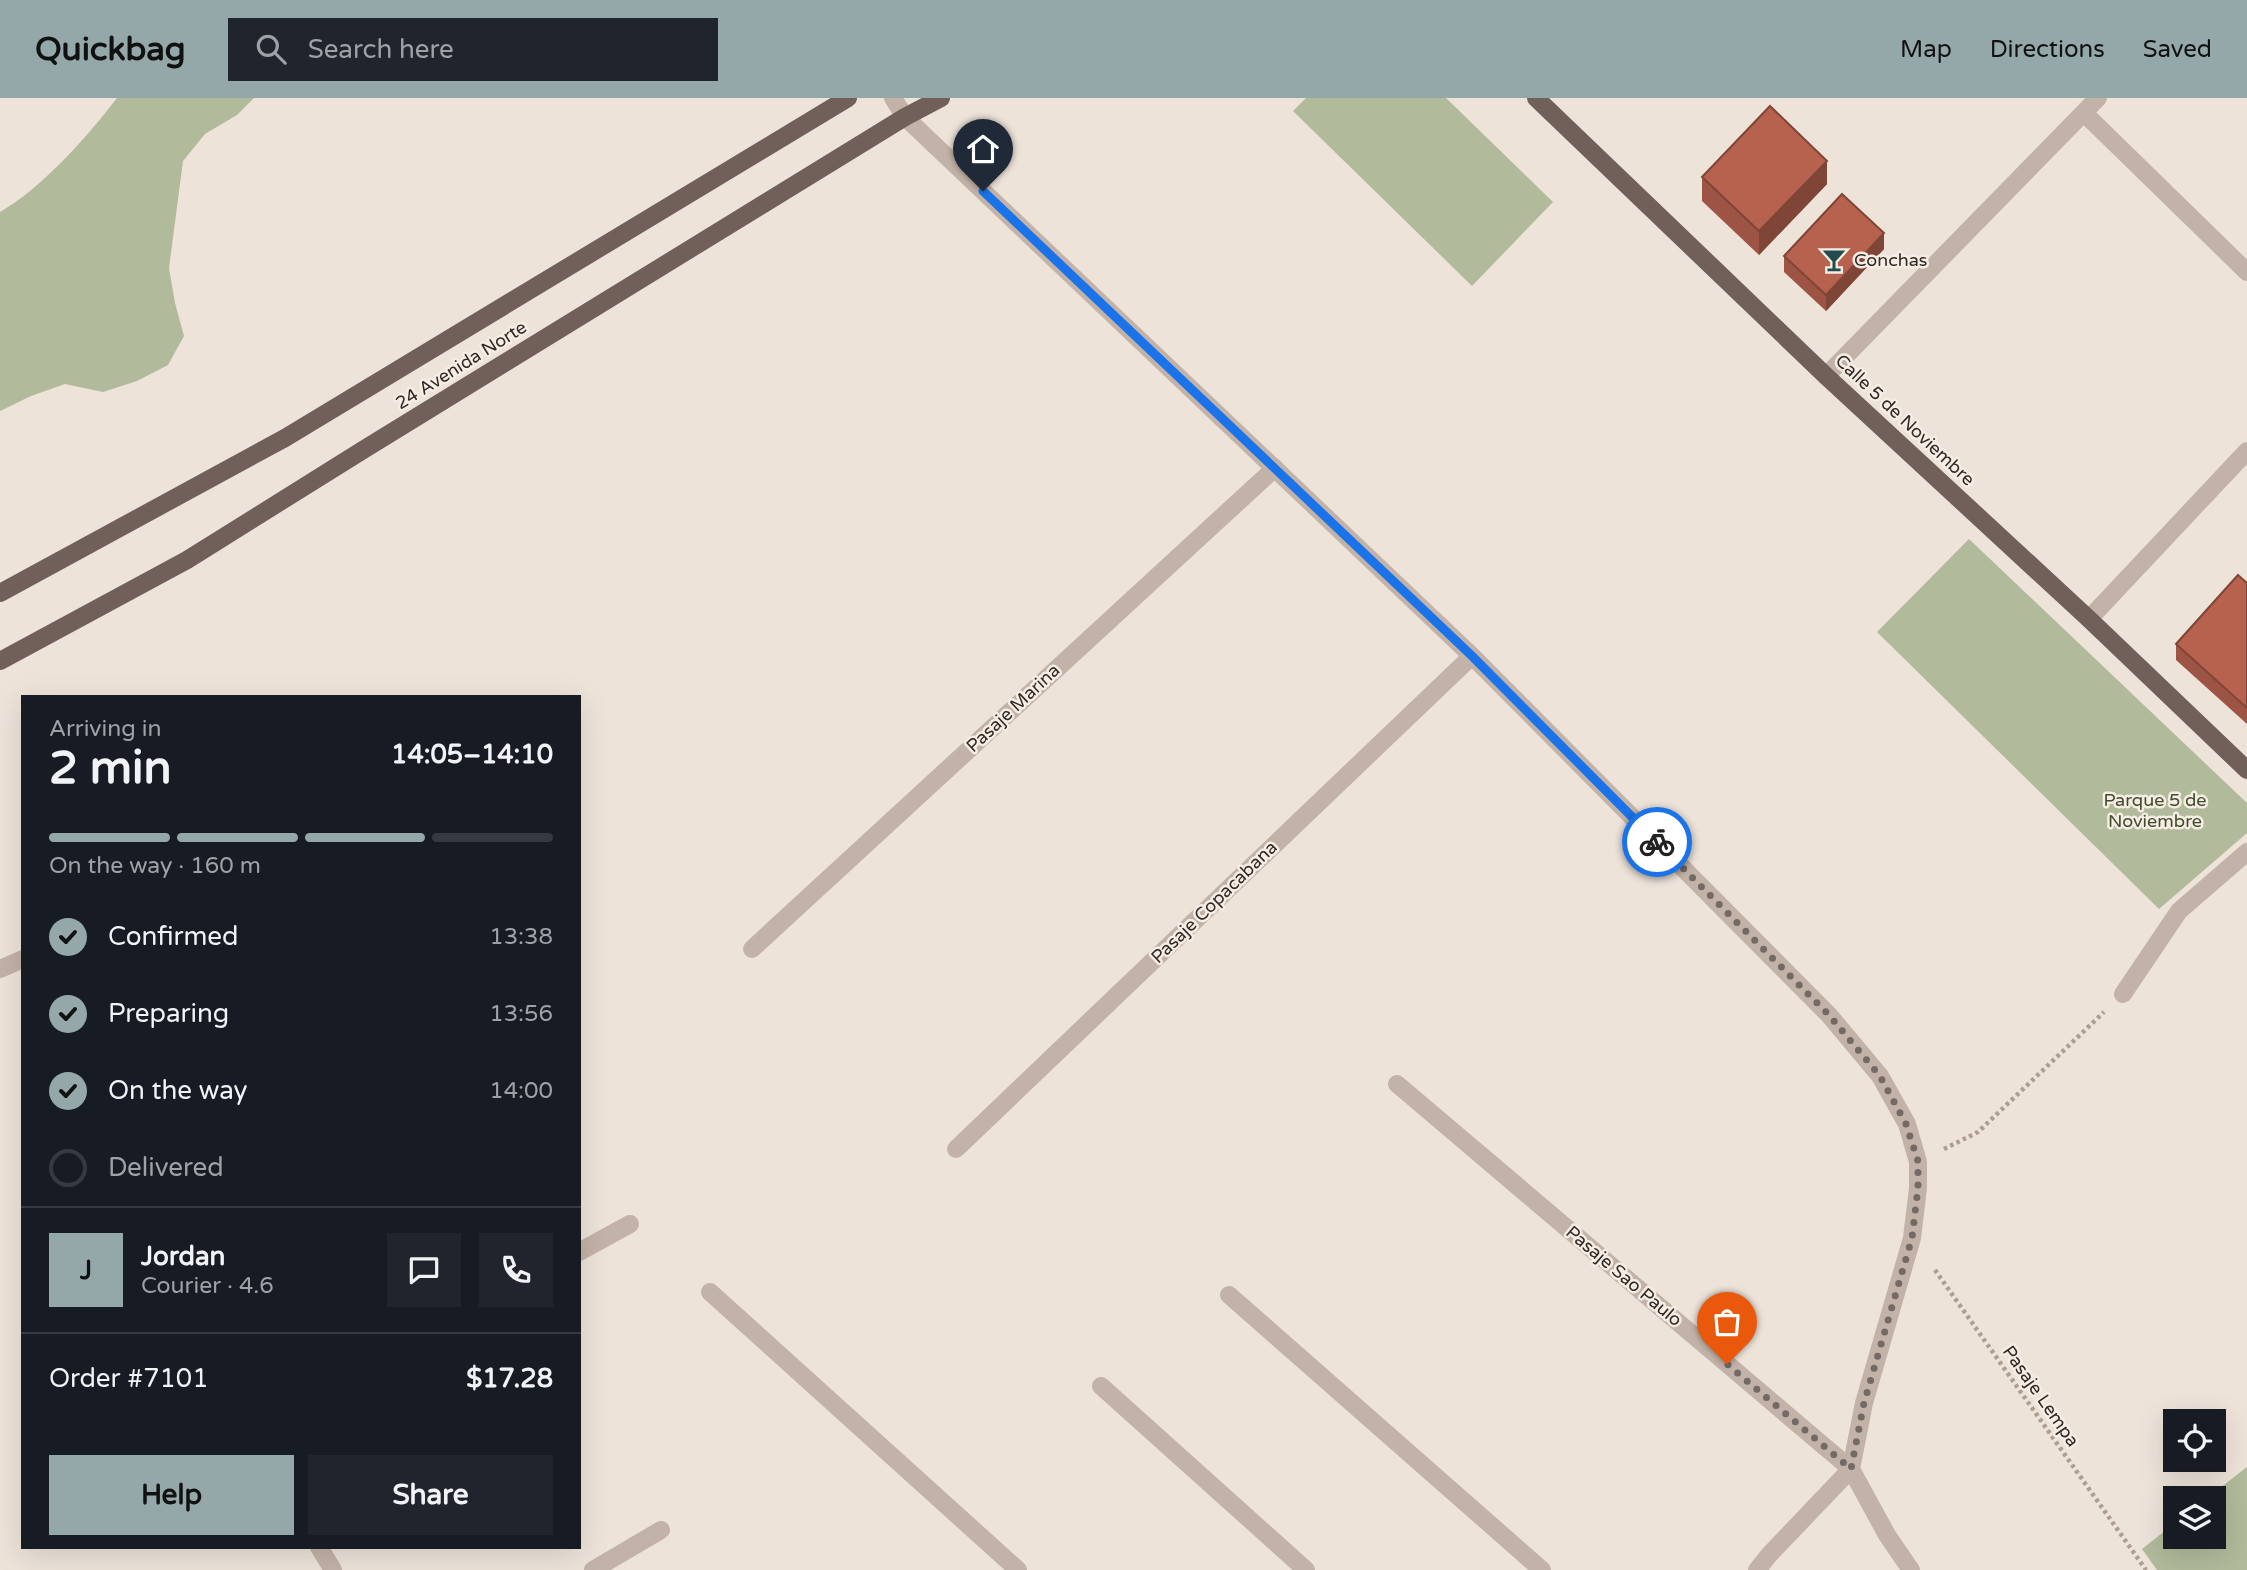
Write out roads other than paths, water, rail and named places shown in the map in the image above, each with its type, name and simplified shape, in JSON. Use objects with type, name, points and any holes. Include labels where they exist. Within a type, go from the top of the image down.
[{"type":"main road","name":"24 Avenida Norte","points":[[0,593],[285,438],[848,98]]},
{"type":"main road","name":"24 Avenida Norte","points":[[0,661],[187,560],[905,117],[941,98]]},
{"type":"main road","name":"Calle 5 de Noviembre","points":[[1536,98],[1826,376],[2089,619],[2247,770]]},
{"type":"street","points":[[893,98],[905,117],[1472,656],[1829,1015],[1880,1076],[1906,1124],[1918,1161],[1912,1238],[1864,1403],[1851,1469],[1757,1570]]},
{"type":"street","points":[[1826,376],[2098,98]]},
{"type":"street","points":[[2084,113],[2247,272]]},
{"type":"street","points":[[2089,619],[2247,451]]},
{"type":"street","name":"Pasaje Marina","points":[[752,949],[1275,468]]},
{"type":"street","name":"Pasaje Copacabana","points":[[956,1149],[1472,656]]},
{"type":"street","points":[[2123,994],[2179,911],[2247,852]]},
{"type":"street","points":[[0,970],[21,960]]},
{"type":"street","name":"Pasaje Sao Paulo","points":[[1397,1084],[1851,1469]]},
{"type":"street","points":[[581,1251],[630,1224]]},
{"type":"street","points":[[710,1292],[1018,1570]]},
{"type":"street","points":[[1229,1295],[1542,1570]]},
{"type":"street","points":[[1101,1386],[1306,1570]]},
{"type":"street","points":[[1851,1469],[1887,1535],[1911,1570]]},
{"type":"street","points":[[593,1570],[661,1530]]},
{"type":"street","points":[[320,1549],[333,1570]]},
{"type":"place","name":"Conchas","points":[[1834,260]]},
{"type":"park label","name":"Parque 5 de Noviembre","points":[[2155,810]]}]
